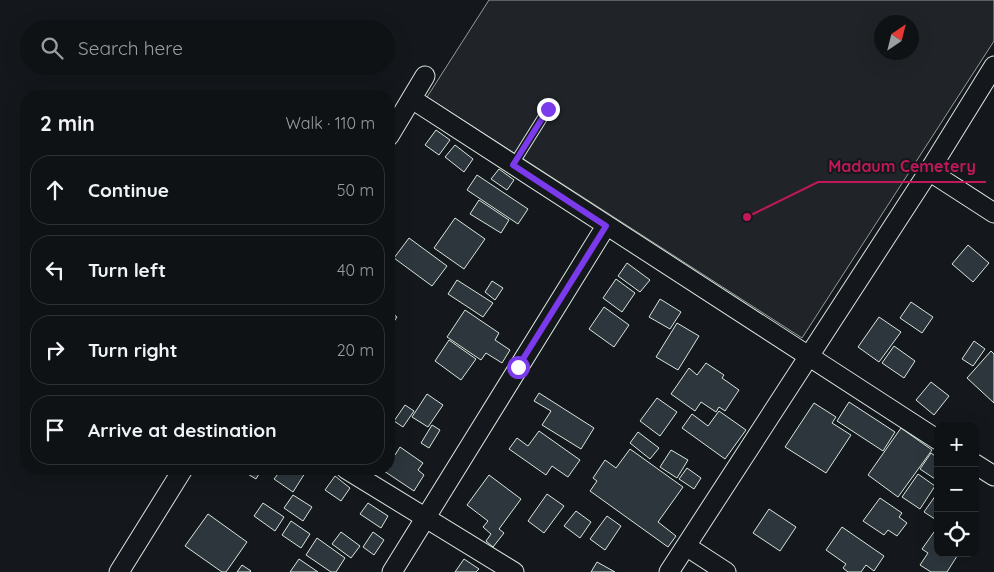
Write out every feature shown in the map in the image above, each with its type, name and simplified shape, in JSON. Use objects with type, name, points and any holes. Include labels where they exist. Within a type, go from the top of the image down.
[{"type":"street","points":[[669,572],[929,170],[994,66]]},
{"type":"street","points":[[395,126],[425,76]]},
{"type":"street","points":[[412,99],[934,437]]},
{"type":"street","points":[[929,170],[994,213]]},
{"type":"street","points":[[392,572],[606,226]]},
{"type":"street","points":[[979,467],[994,476]]},
{"type":"street","points":[[119,572],[180,475]]},
{"type":"street","points":[[356,475],[514,572]]},
{"type":"street","points":[[686,546],[726,572]]},
{"type":"lane","points":[[513,165],[548,109]]},
{"type":"shaded area","points":[[489,0],[994,0],[994,41],[802,338],[427,97]]},
{"type":"building","points":[[436,130],[450,140],[439,155],[425,145]]},
{"type":"building","points":[[455,145],[473,159],[464,172],[445,157]]},
{"type":"building","points":[[499,169],[514,180],[507,190],[491,179]]},
{"type":"building","points":[[477,175],[528,209],[518,224],[467,190]]},
{"type":"building","points":[[479,200],[509,220],[501,233],[470,214]]},
{"type":"building","points":[[455,218],[485,239],[464,269],[434,248]]},
{"type":"building","points":[[409,238],[447,266],[432,286],[395,259]]},
{"type":"building","points":[[968,245],[989,263],[973,282],[952,264]]},
{"type":"building","points":[[627,263],[650,280],[640,292],[618,276]]},
{"type":"building","points":[[616,279],[635,293],[622,312],[603,298]]},
{"type":"building","points":[[457,280],[493,303],[483,317],[448,294]]},
{"type":"building","points":[[492,281],[503,288],[495,300],[485,292]]},
{"type":"building","points":[[660,299],[681,312],[670,329],[649,317]]},
{"type":"building","points":[[911,302],[933,317],[922,333],[900,318]]},
{"type":"building","points":[[604,307],[629,325],[614,347],[589,329]]},
{"type":"building","points":[[465,310],[499,333],[495,340],[510,350],[502,363],[486,353],[481,360],[447,337]]},
{"type":"building","points":[[879,317],[901,332],[879,362],[858,347]]},
{"type":"building","points":[[677,323],[699,336],[678,370],[656,357]]},
{"type":"building","points":[[449,340],[476,359],[461,380],[435,361]]},
{"type":"building","points":[[974,341],[985,349],[973,366],[962,359]]},
{"type":"building","points":[[894,346],[915,361],[904,378],[882,363]]},
{"type":"building","points":[[991,351],[994,354],[994,403],[967,378]]},
{"type":"building","points":[[706,363],[724,375],[722,378],[739,390],[725,411],[719,407],[716,412],[701,402],[695,411],[671,394],[689,368],[697,375]]},
{"type":"building","points":[[931,382],[949,396],[934,415],[916,400]]},
{"type":"building","points":[[539,393],[594,428],[581,449],[542,425],[551,411],[534,401]]},
{"type":"building","points":[[427,394],[443,405],[428,427],[412,417]]},
{"type":"building","points":[[657,398],[677,412],[660,436],[640,421]]},
{"type":"building","points":[[849,402],[895,432],[883,451],[837,421]]},
{"type":"building","points":[[814,403],[836,417],[832,423],[851,435],[826,473],[785,447]]},
{"type":"building","points":[[405,405],[414,411],[403,427],[395,422]]},
{"type":"building","points":[[719,411],[746,430],[725,459],[682,428],[692,414],[708,426]]},
{"type":"building","points":[[432,425],[440,430],[429,448],[421,443]]},
{"type":"building","points":[[901,428],[932,450],[898,497],[868,475]]},
{"type":"building","points":[[539,431],[580,460],[568,477],[552,466],[546,475],[509,449],[517,438],[528,446]]},
{"type":"building","points":[[638,432],[659,448],[650,459],[630,443]]},
{"type":"building","points":[[400,447],[423,463],[418,470],[424,475],[414,491],[390,475],[395,475],[395,455]]},
{"type":"building","points":[[630,449],[683,487],[658,522],[676,536],[668,547],[590,491],[597,481],[593,478],[605,460],[616,468]]},
{"type":"building","points":[[671,450],[688,460],[677,478],[660,467]]},
{"type":"building","points":[[931,453],[934,455],[934,478],[920,469]]},
{"type":"building","points":[[687,468],[701,478],[694,489],[679,479]]},
{"type":"building","points":[[918,474],[934,485],[920,509],[902,497]]},
{"type":"building","points":[[249,475],[258,475],[256,479]]},
{"type":"building","points":[[277,475],[304,475],[293,492],[274,479]]},
{"type":"building","points":[[489,475],[521,499],[499,529],[504,533],[493,547],[486,541],[491,534],[483,527],[488,521],[467,505]]},
{"type":"building","points":[[335,476],[350,488],[341,501],[325,490]]},
{"type":"building","points":[[547,494],[564,506],[544,533],[528,521]]},
{"type":"building","points":[[293,495],[312,507],[303,521],[284,508]]},
{"type":"building","points":[[880,498],[902,513],[899,517],[907,523],[897,536],[888,530],[884,535],[863,521]]},
{"type":"building","points":[[934,498],[934,518],[924,512]]},
{"type":"building","points":[[263,503],[284,517],[275,531],[254,516]]},
{"type":"building","points":[[368,503],[388,516],[381,528],[360,514]]},
{"type":"building","points":[[769,509],[796,527],[780,551],[753,533]]},
{"type":"building","points":[[576,511],[591,522],[580,538],[564,526]]},
{"type":"building","points":[[208,514],[247,542],[226,572],[222,572],[185,546]]},
{"type":"building","points":[[607,516],[621,526],[605,550],[590,539]]},
{"type":"building","points":[[291,521],[310,534],[301,548],[282,535]]},
{"type":"building","points":[[842,527],[884,556],[874,571],[866,565],[861,572],[848,572],[843,568],[846,564],[826,550]]},
{"type":"building","points":[[341,532],[360,546],[351,558],[332,544]]},
{"type":"building","points":[[373,532],[384,540],[374,555],[363,547]]},
{"type":"building","points":[[934,532],[934,557],[956,557],[947,572],[931,572],[920,565],[928,553],[922,549]]},
{"type":"building","points":[[317,538],[345,558],[336,572],[331,572],[306,555]]},
{"type":"building","points":[[299,559],[318,572],[290,572]]},
{"type":"building","points":[[464,559],[479,569],[476,572],[455,572]]},
{"type":"building","points":[[597,562],[615,572],[591,572]]},
{"type":"building","points":[[242,565],[251,571],[237,572]]},
{"type":"place","name":"Madaum Cemetery","points":[[747,217]]},
{"type":"route","points":[[518,367],[606,226],[513,165],[548,109]]}]
